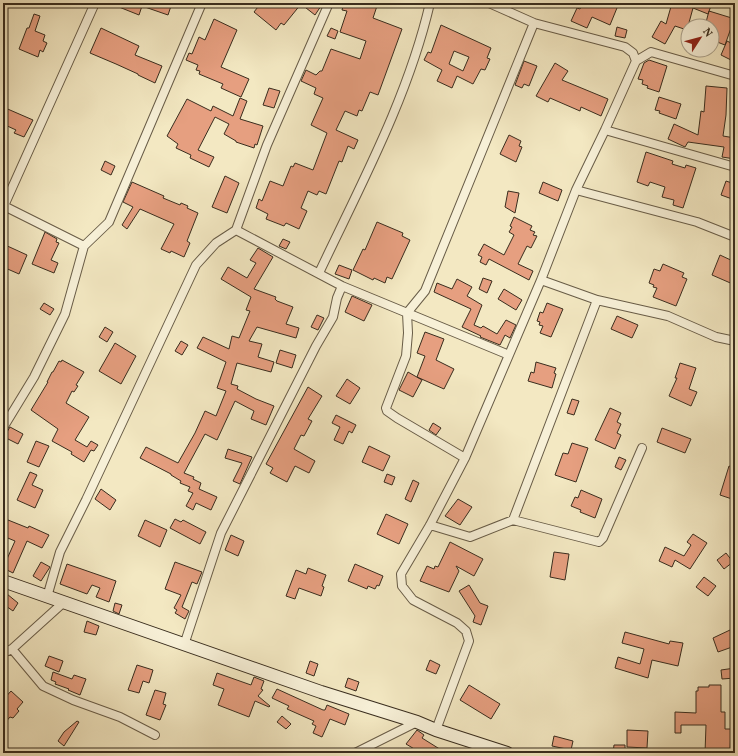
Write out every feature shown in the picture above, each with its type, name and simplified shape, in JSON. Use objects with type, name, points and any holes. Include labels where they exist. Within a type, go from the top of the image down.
[{"type":"street","points":[[84,246],[4,207],[95,3]]},
{"type":"street","points":[[3,428],[34,377],[65,314],[84,246],[108,222],[202,3]]},
{"type":"street","points":[[47,597],[60,552],[86,500],[196,265],[216,243],[236,230],[267,145],[329,3]]},
{"type":"street","points":[[319,274],[387,130],[414,56],[430,3]]},
{"type":"street","points":[[489,3],[534,23],[625,47],[633,52],[636,61]]},
{"type":"street","points":[[465,458],[387,411],[386,408],[406,356],[408,333],[406,313],[425,291],[534,23]]},
{"type":"street","points":[[436,730],[469,641],[466,631],[457,623],[413,600],[402,586],[401,574],[430,525],[465,458],[541,280],[576,190],[636,61],[651,52],[735,76]]},
{"type":"street","points":[[605,130],[735,167]]},
{"type":"street","points":[[576,190],[697,222],[735,237]]},
{"type":"street","points":[[236,230],[342,286],[509,355]]},
{"type":"street","points":[[541,280],[597,300],[668,316],[716,337],[735,341]]},
{"type":"street","points":[[184,645],[222,533],[316,346],[333,317],[337,298],[342,286]]},
{"type":"street","points":[[513,520],[597,300]]},
{"type":"street","points":[[430,525],[470,537],[513,520],[598,542],[603,538],[642,448]]},
{"type":"street","points":[[3,581],[321,692],[417,722],[436,730],[507,753]]},
{"type":"street","points":[[3,652],[12,649],[64,602]]},
{"type":"street","points":[[12,649],[43,686],[73,700],[120,717],[155,735]]},
{"type":"street","points":[[355,753],[417,722]]},
{"type":"building","points":[[109,3],[172,3],[168,15],[142,6],[139,15]]},
{"type":"building","points":[[261,3],[323,3],[315,15],[301,4],[284,25],[281,23],[276,30],[254,12]]},
{"type":"building","points":[[344,3],[378,3],[373,18],[402,29],[378,95],[370,92],[362,111],[359,110],[357,116],[345,111],[336,130],[358,140],[354,149],[348,146],[342,162],[339,161],[326,194],[319,191],[317,195],[308,191],[301,208],[307,211],[299,229],[286,223],[284,226],[266,219],[268,214],[256,208],[259,199],[262,201],[270,181],[283,186],[291,166],[293,167],[295,163],[313,170],[327,133],[311,125],[323,98],[314,94],[316,88],[301,81],[306,70],[316,75],[322,71],[331,49],[360,59],[366,41],[340,32],[347,11],[342,10]]},
{"type":"building","points":[[583,3],[619,3],[610,25],[592,17],[587,28],[571,21],[577,8],[580,9]]},
{"type":"building","points":[[672,3],[712,3],[708,14],[693,8],[690,18],[680,18],[680,28],[675,26],[665,44],[652,37],[661,21],[666,24]]},
{"type":"building","points":[[709,11],[735,19],[735,30],[731,28],[725,45],[720,43],[720,18],[707,18]]},
{"type":"building","points":[[34,14],[40,16],[35,31],[45,35],[43,41],[47,43],[43,52],[40,50],[38,57],[19,49]]},
{"type":"building","points":[[214,19],[237,30],[221,67],[249,79],[241,97],[221,88],[223,84],[199,74],[200,71],[196,70],[198,65],[186,60],[189,53],[192,54],[199,37],[205,40]]},
{"type":"building","points":[[441,25],[491,48],[487,58],[490,59],[485,70],[481,69],[473,84],[457,76],[452,88],[437,81],[442,70],[424,60],[428,52],[431,53]],"holes":[[[454,51],[469,57],[463,71],[449,64]]]},
{"type":"building","points":[[617,27],[627,30],[625,38],[615,36]]},
{"type":"building","points":[[101,28],[139,46],[135,55],[162,66],[155,83],[90,53]]},
{"type":"building","points":[[331,28],[338,31],[335,39],[327,36]]},
{"type":"building","points":[[727,41],[735,45],[735,52],[731,60],[721,55]]},
{"type":"building","points":[[649,60],[667,66],[659,92],[647,88],[648,86],[642,84],[643,80],[638,79],[644,63]]},
{"type":"building","points":[[524,61],[537,66],[529,86],[524,84],[522,88],[515,85]]},
{"type":"building","points":[[555,63],[568,71],[562,80],[608,99],[601,116],[581,107],[580,111],[550,98],[548,102],[536,96]]},
{"type":"building","points":[[706,86],[727,88],[726,115],[723,136],[735,138],[735,159],[722,157],[724,147],[688,142],[685,147],[668,139],[674,124],[698,135],[701,111],[704,112]]},
{"type":"building","points":[[269,88],[280,91],[274,108],[263,105]]},
{"type":"building","points":[[659,97],[681,104],[676,119],[655,110]]},
{"type":"building","points":[[240,98],[247,101],[240,119],[263,126],[257,145],[255,144],[254,148],[236,142],[224,134],[229,124],[215,117],[198,150],[214,157],[209,167],[190,158],[191,155],[176,148],[178,144],[167,136],[187,99],[211,111],[213,106],[233,116]]},
{"type":"building","points":[[3,107],[33,120],[24,137],[14,133],[16,130],[3,124]]},
{"type":"building","points":[[509,135],[521,141],[519,146],[522,147],[516,162],[500,154]]},
{"type":"building","points":[[646,152],[673,161],[672,164],[685,168],[686,165],[696,168],[683,208],[673,205],[674,200],[662,197],[665,187],[650,182],[648,186],[637,182]]},
{"type":"building","points":[[105,161],[115,166],[111,175],[101,170]]},
{"type":"building","points":[[225,176],[239,183],[227,213],[212,207]]},
{"type":"building","points":[[726,181],[735,184],[735,200],[721,195]]},
{"type":"building","points":[[132,182],[164,196],[163,198],[180,205],[181,203],[188,206],[187,208],[198,213],[187,241],[190,243],[184,257],[171,251],[170,253],[161,249],[174,224],[140,209],[127,229],[122,225],[133,207],[123,202]]},
{"type":"building","points":[[543,182],[562,190],[558,201],[539,193]]},
{"type":"building","points":[[508,191],[519,193],[515,213],[505,207]]},
{"type":"building","points":[[514,217],[532,226],[530,230],[535,232],[533,235],[537,236],[531,248],[527,246],[518,264],[533,271],[529,280],[489,259],[486,265],[480,262],[482,257],[478,255],[484,244],[504,255],[514,235],[509,232],[512,227],[510,226]]},
{"type":"building","points":[[377,222],[403,233],[402,236],[410,240],[392,279],[387,277],[385,283],[374,278],[373,280],[353,270],[363,249],[365,250]]},
{"type":"building","points":[[45,232],[57,239],[56,242],[59,243],[51,260],[58,263],[54,273],[32,264]]},
{"type":"building","points":[[283,239],[290,242],[286,249],[279,246]]},
{"type":"building","points":[[3,244],[27,255],[19,274],[3,267]]},
{"type":"building","points":[[258,248],[273,257],[254,289],[276,297],[275,299],[277,301],[293,307],[286,324],[299,328],[296,338],[257,327],[249,341],[262,344],[258,357],[274,362],[271,372],[237,363],[231,384],[238,386],[237,389],[256,399],[274,406],[266,425],[251,419],[254,411],[235,401],[217,440],[205,434],[184,473],[194,477],[193,479],[201,483],[199,489],[217,497],[211,510],[196,503],[193,510],[186,506],[193,493],[188,491],[190,487],[180,483],[181,481],[171,474],[140,458],[146,447],[178,463],[195,433],[205,411],[216,416],[226,391],[217,388],[226,362],[197,348],[203,337],[229,349],[232,336],[239,338],[250,311],[246,310],[251,297],[221,279],[228,267],[247,278],[256,263],[250,260]]},
{"type":"building","points":[[720,255],[735,262],[735,285],[712,275]]},
{"type":"building","points":[[663,264],[684,273],[682,277],[687,279],[676,306],[653,297],[657,288],[653,287],[654,285],[649,283],[654,269],[660,271]]},
{"type":"building","points":[[339,265],[352,270],[349,279],[335,274]]},
{"type":"building","points":[[483,278],[492,281],[487,293],[479,289]]},
{"type":"building","points":[[457,279],[472,287],[467,296],[482,305],[474,325],[481,328],[483,326],[497,334],[506,320],[516,325],[510,338],[505,335],[500,345],[480,337],[481,336],[462,327],[471,309],[434,292],[437,283],[452,289]]},
{"type":"building","points":[[504,289],[522,300],[516,310],[498,299]]},
{"type":"building","points":[[352,296],[372,305],[364,321],[345,312]]},
{"type":"building","points":[[44,303],[54,309],[50,315],[40,309]]},
{"type":"building","points":[[547,303],[563,309],[551,337],[540,333],[543,326],[539,325],[540,322],[537,321],[540,312],[543,313]]},
{"type":"building","points":[[317,315],[324,318],[318,330],[311,327]]},
{"type":"building","points":[[617,316],[638,325],[632,338],[611,329]]},
{"type":"building","points":[[105,327],[113,332],[107,342],[99,337]]},
{"type":"building","points":[[425,332],[444,339],[436,360],[454,369],[444,389],[417,377],[425,356],[417,353]]},
{"type":"building","points":[[181,341],[188,345],[182,355],[175,351]]},
{"type":"building","points":[[115,343],[136,356],[121,384],[99,371]]},
{"type":"building","points":[[280,350],[296,355],[292,368],[276,363]]},
{"type":"building","points":[[62,360],[84,372],[76,385],[78,386],[74,392],[72,391],[66,403],[89,417],[75,440],[87,447],[91,441],[98,445],[94,451],[91,450],[84,462],[71,454],[72,452],[52,441],[58,429],[31,410],[48,382],[52,372],[59,361],[61,362]]},
{"type":"building","points":[[536,362],[556,368],[552,388],[528,381],[531,372],[534,373]]},
{"type":"building","points":[[680,363],[696,368],[689,389],[697,392],[691,406],[669,396],[677,378],[675,378]]},
{"type":"building","points":[[408,372],[422,380],[413,397],[399,390]]},
{"type":"building","points":[[347,379],[360,388],[350,404],[336,396]]},
{"type":"building","points":[[308,387],[322,396],[308,419],[312,421],[304,436],[301,435],[294,449],[315,461],[309,473],[295,466],[287,482],[270,473],[273,468],[266,464]]},
{"type":"building","points":[[572,399],[579,401],[574,415],[567,413]]},
{"type":"building","points":[[610,408],[621,413],[617,422],[621,424],[617,433],[621,435],[615,449],[595,440]]},
{"type":"building","points":[[336,415],[356,425],[352,433],[349,431],[343,444],[334,440],[340,427],[332,423]]},
{"type":"building","points":[[433,423],[441,428],[436,435],[429,430]]},
{"type":"building","points":[[10,427],[23,434],[18,444],[4,437]]},
{"type":"building","points":[[662,428],[691,439],[685,453],[657,442]]},
{"type":"building","points":[[36,441],[49,446],[39,467],[27,462]]},
{"type":"building","points":[[572,443],[588,448],[576,482],[555,475],[563,453],[568,454]]},
{"type":"building","points":[[369,446],[390,456],[383,471],[362,462]]},
{"type":"building","points":[[228,449],[252,457],[240,484],[233,481],[242,463],[225,458]]},
{"type":"building","points":[[619,457],[626,460],[621,470],[615,467]]},
{"type":"building","points":[[729,466],[735,468],[735,500],[720,495]]},
{"type":"building","points":[[30,472],[37,475],[32,485],[43,490],[35,508],[17,500]]},
{"type":"building","points":[[387,474],[395,477],[392,485],[384,482]]},
{"type":"building","points":[[413,480],[419,483],[411,502],[405,499]]},
{"type":"building","points":[[101,489],[116,500],[110,510],[95,499]]},
{"type":"building","points":[[581,490],[602,499],[595,518],[580,512],[581,510],[571,506],[575,497],[578,498]]},
{"type":"building","points":[[458,499],[472,507],[460,525],[445,516]]},
{"type":"building","points":[[386,514],[408,524],[399,544],[377,534]]},
{"type":"building","points":[[3,518],[28,528],[29,526],[49,535],[42,548],[27,541],[13,573],[3,568],[15,541],[3,536]]},
{"type":"building","points":[[175,519],[181,522],[183,520],[206,532],[200,544],[170,528]]},
{"type":"building","points":[[145,520],[167,530],[160,547],[138,536]]},
{"type":"building","points":[[693,534],[707,543],[690,569],[675,560],[672,567],[659,561],[665,547],[684,556],[691,545],[687,542]]},
{"type":"building","points":[[231,535],[244,541],[238,556],[225,550]]},
{"type":"building","points":[[450,542],[483,559],[474,576],[456,566],[459,571],[449,592],[420,581],[427,566],[434,569],[435,566],[438,567]]},
{"type":"building","points":[[554,552],[569,554],[565,580],[550,577]]},
{"type":"building","points":[[726,553],[733,562],[724,569],[717,560]]},
{"type":"building","points":[[41,562],[50,567],[41,581],[33,576]]},
{"type":"building","points":[[175,562],[202,572],[197,584],[192,582],[182,607],[189,611],[185,619],[175,613],[177,610],[174,608],[181,595],[165,589]]},
{"type":"building","points":[[67,564],[116,581],[109,602],[96,597],[100,588],[92,585],[87,594],[60,584]]},
{"type":"building","points":[[355,564],[383,576],[379,586],[377,585],[375,589],[368,586],[367,589],[348,581]]},
{"type":"building","points":[[308,568],[326,575],[322,586],[324,587],[321,596],[299,588],[295,599],[286,596],[296,570],[306,574]]},
{"type":"building","points":[[704,577],[716,586],[708,596],[696,587]]},
{"type":"building","points":[[469,585],[480,603],[488,606],[481,625],[473,622],[475,616],[459,591]]},
{"type":"building","points":[[7,594],[18,603],[13,611],[3,604],[3,599]]},
{"type":"building","points":[[115,603],[122,605],[119,614],[113,611]]},
{"type":"building","points":[[87,621],[99,626],[96,635],[84,632]]},
{"type":"building","points":[[730,630],[735,630],[735,646],[718,652],[713,638]]},
{"type":"building","points":[[625,632],[669,644],[670,641],[683,643],[678,666],[652,660],[648,678],[615,668],[618,657],[640,664],[644,649],[622,643]]},
{"type":"building","points":[[49,656],[63,661],[59,672],[45,666]]},
{"type":"building","points":[[430,660],[440,665],[436,674],[426,670]]},
{"type":"building","points":[[310,661],[318,664],[314,676],[306,673]]},
{"type":"building","points":[[137,665],[153,670],[149,683],[143,681],[139,693],[128,690]]},
{"type":"building","points":[[735,668],[735,678],[722,679],[721,670]]},
{"type":"building","points":[[53,672],[72,679],[74,675],[86,679],[80,695],[55,684],[56,682],[51,680]]},
{"type":"building","points":[[217,673],[251,685],[254,677],[264,681],[261,689],[263,690],[258,696],[270,706],[269,707],[255,701],[249,717],[218,705],[224,689],[213,685]]},
{"type":"building","points":[[348,678],[359,682],[356,691],[345,687]]},
{"type":"building","points":[[469,685],[500,704],[491,719],[460,700]]},
{"type":"building","points":[[709,685],[721,685],[721,712],[725,712],[725,729],[731,729],[730,753],[705,753],[706,725],[681,725],[681,733],[675,733],[675,712],[696,713],[696,691],[698,691],[698,687],[709,687]]},
{"type":"building","points":[[277,689],[323,710],[325,710],[327,705],[349,714],[345,725],[330,719],[322,737],[313,733],[316,726],[312,724],[314,721],[287,709],[289,706],[272,698]]},
{"type":"building","points":[[155,690],[166,693],[163,704],[166,705],[160,720],[146,715]]},
{"type":"building","points":[[11,691],[23,702],[17,709],[19,711],[13,718],[10,717],[3,725],[3,700]]},
{"type":"building","points":[[282,716],[291,724],[286,729],[277,722]]},
{"type":"building","points":[[77,721],[79,722],[64,746],[58,741],[64,732]]},
{"type":"building","points":[[417,730],[424,735],[422,738],[446,753],[421,753],[406,744]]},
{"type":"building","points":[[627,730],[648,731],[647,748],[627,747]]},
{"type":"building","points":[[554,736],[573,741],[571,750],[552,746]]},
{"type":"building","points":[[614,745],[625,745],[625,753],[613,753]]}]
